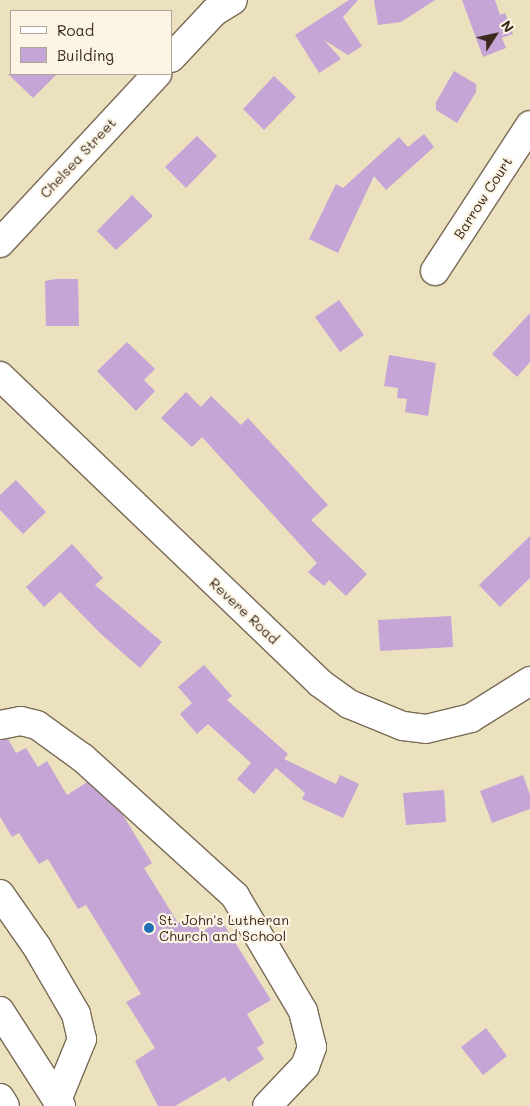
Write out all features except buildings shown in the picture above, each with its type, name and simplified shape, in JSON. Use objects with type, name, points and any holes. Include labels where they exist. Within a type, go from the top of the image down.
[{"type":"street","points":[[172,57],[218,4]]},
{"type":"street","name":"Chelsea Street","points":[[0,243],[156,75]]},
{"type":"street","name":"Barrow Court","points":[[435,271],[530,125]]},
{"type":"street","name":"Revere Road","points":[[0,376],[320,683],[349,704],[403,726],[426,728],[448,726],[470,718],[530,681]]},
{"type":"street","points":[[0,725],[21,721],[37,725],[83,758],[236,896],[303,1011],[312,1047],[305,1066],[267,1106]]},
{"type":"street","points":[[0,894],[36,947],[76,1014],[82,1039],[59,1103]]},
{"type":"street","points":[[0,1012],[59,1103]]},
{"type":"street","points":[[0,1098],[5,1106]]},
{"type":"place","name":"St. John's Lutheran Church and School","points":[[149,928]]}]
